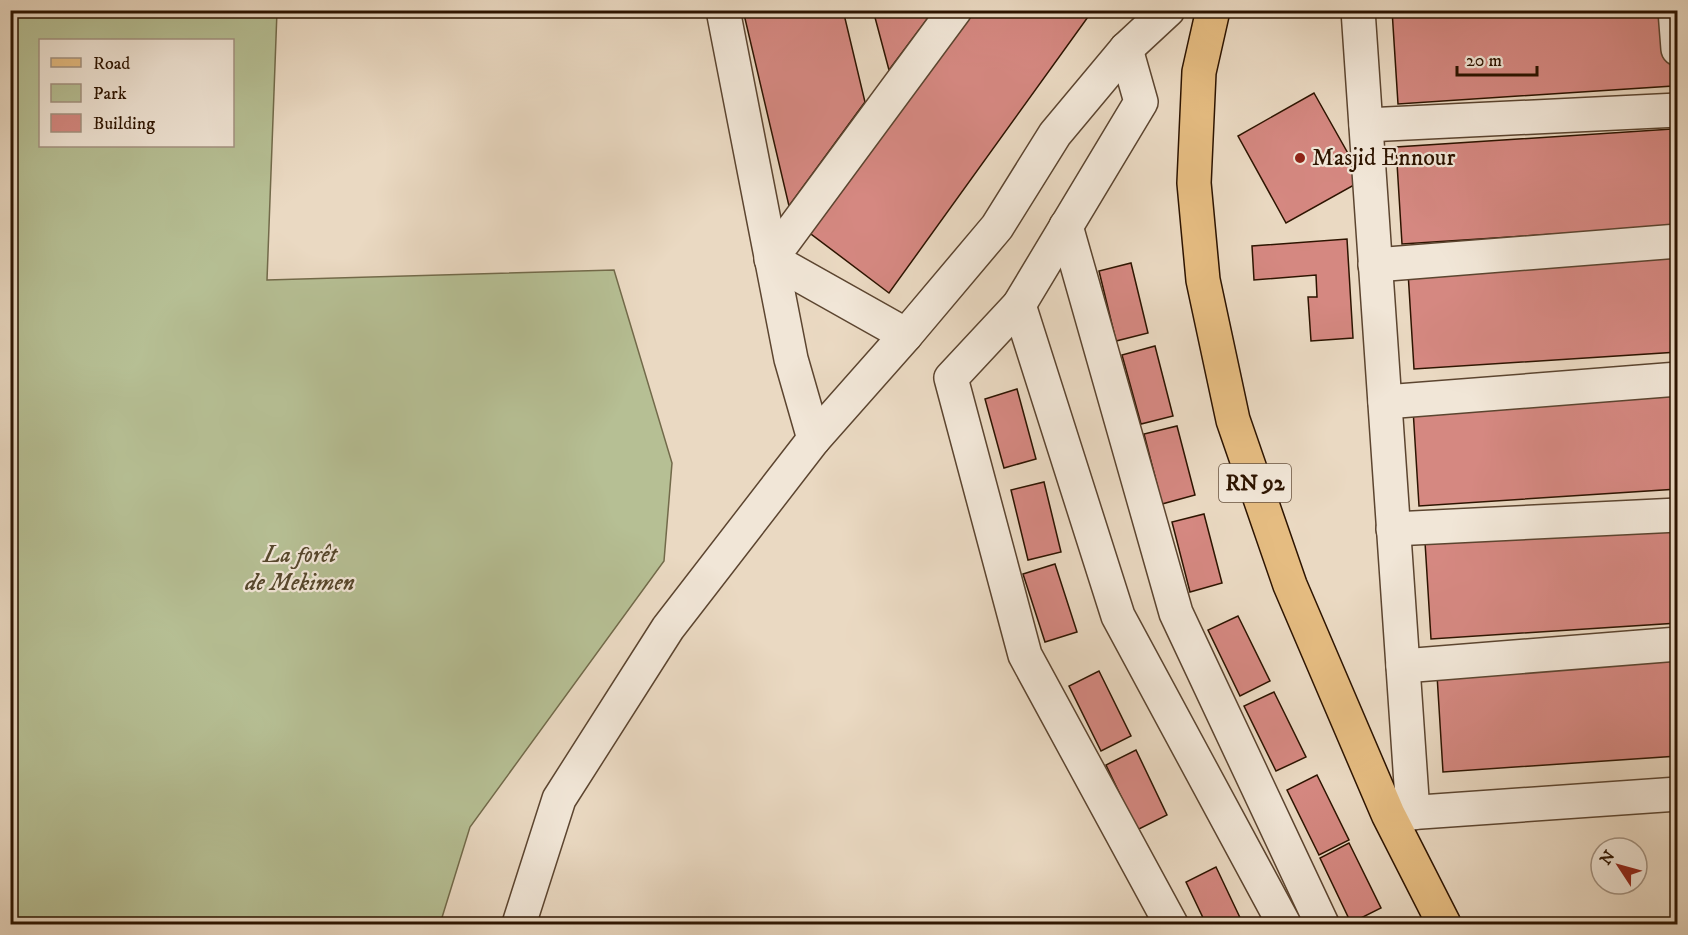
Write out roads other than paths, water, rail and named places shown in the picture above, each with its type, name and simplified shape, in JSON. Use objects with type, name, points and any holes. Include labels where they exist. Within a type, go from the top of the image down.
[{"type":"main road","name":"RN 92","points":[[1213,10],[1198,72],[1194,183],[1203,280],[1233,420],[1290,585],[1400,813],[1398,838],[1444,924]]},
{"type":"street","points":[[723,10],[791,359],[814,439]]},
{"type":"street","points":[[771,259],[955,10]]},
{"type":"street","points":[[519,924],[559,799],[668,628],[814,439],[997,227],[1055,134],[1126,49],[1168,10]]},
{"type":"street","points":[[1358,10],[1403,666],[1400,813],[1677,795]]},
{"type":"street","points":[[1675,10],[1677,49]]},
{"type":"street","points":[[1126,49],[1141,102],[1019,305],[951,378],[1025,655],[1171,924]]},
{"type":"street","points":[[1366,125],[1677,110]]},
{"type":"street","points":[[1066,226],[1176,614],[1323,924]]},
{"type":"street","points":[[1375,265],[1677,241]]},
{"type":"street","points":[[771,259],[906,335]]},
{"type":"street","points":[[1019,305],[1118,616],[1284,924]]},
{"type":"street","points":[[1385,402],[1677,379]]},
{"type":"street","points":[[1393,529],[1677,515]]},
{"type":"street","points":[[1403,666],[1677,644]]},
{"type":"place","name":"Masjid Ennour","points":[[1300,158]]},
{"type":"park label","name":"La forêt de Mekimen","points":[[300,569]]}]
